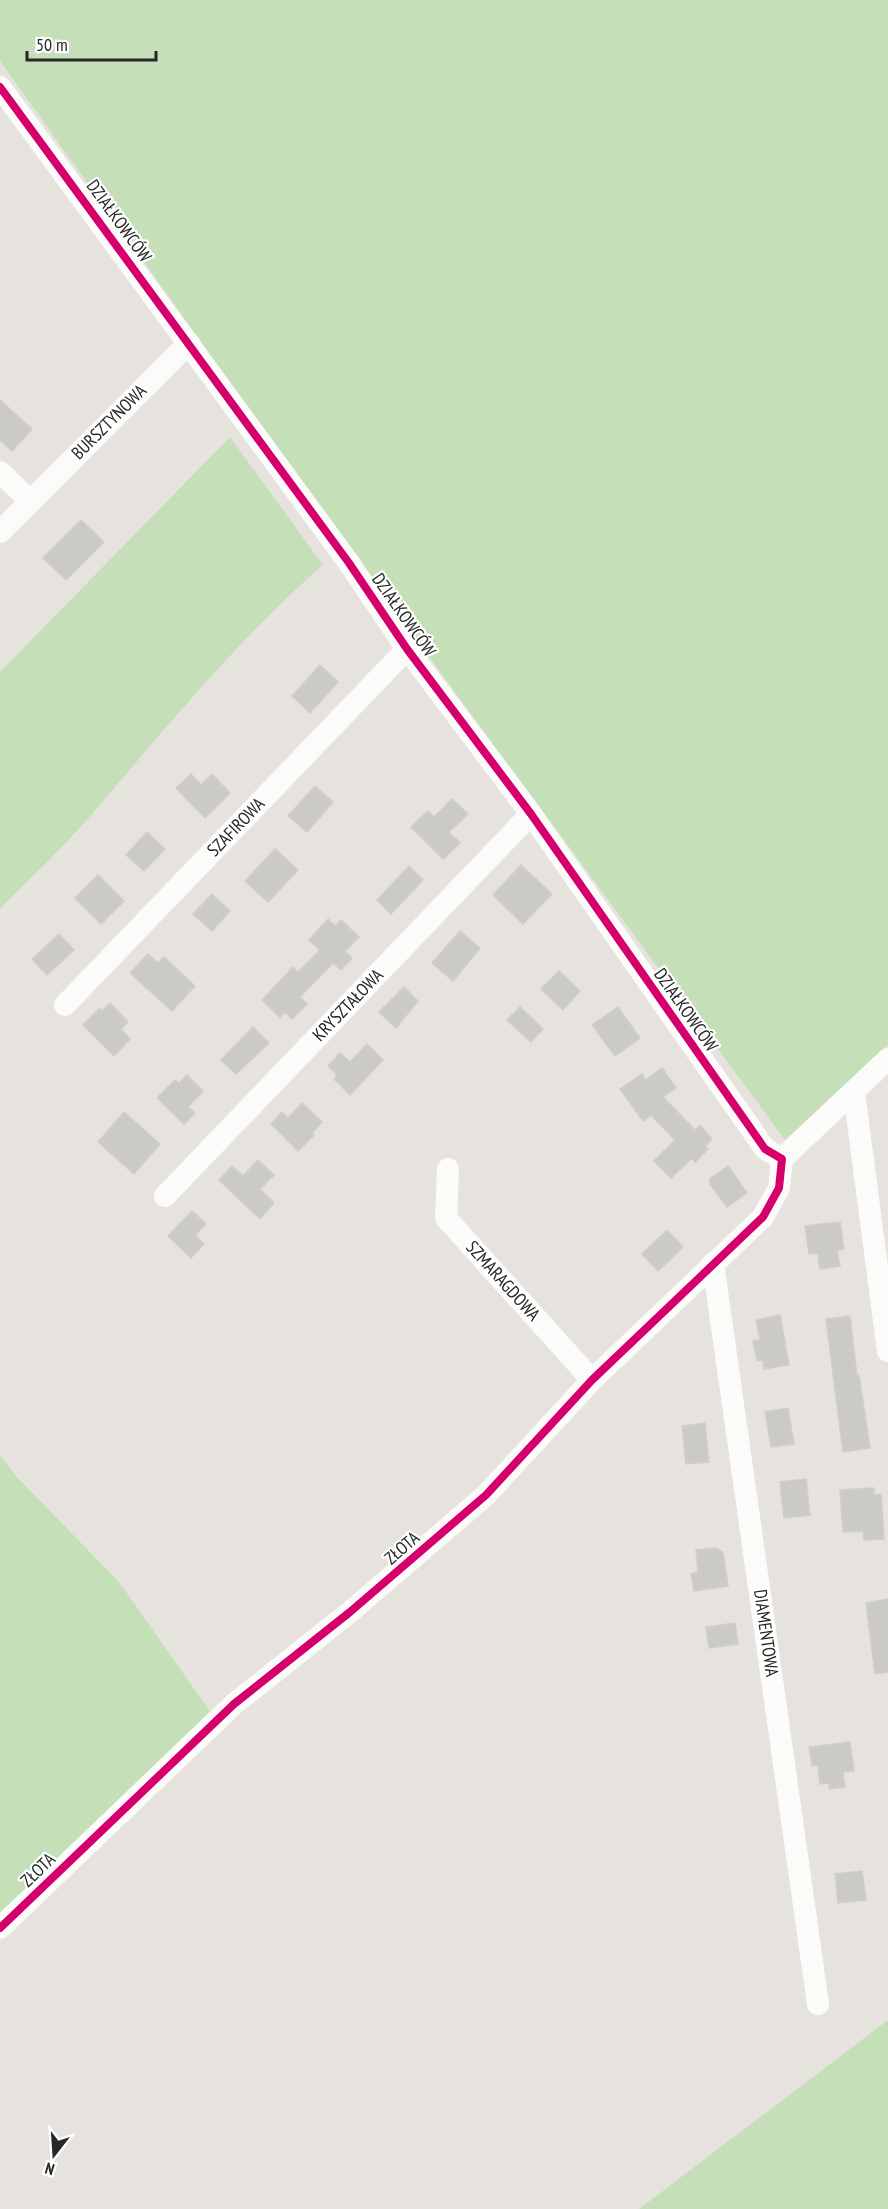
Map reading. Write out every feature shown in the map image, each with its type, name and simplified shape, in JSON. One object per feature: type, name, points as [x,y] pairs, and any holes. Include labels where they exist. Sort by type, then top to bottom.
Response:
[{"type":"street","name":"DZIAŁKOWCÓW","points":[[0,87],[349,562],[407,649],[531,814],[765,1149],[782,1159]]},
{"type":"street","name":"BURSZTYNOWA","points":[[0,532],[29,500],[189,343]]},
{"type":"street","points":[[0,472],[29,500]]},
{"type":"street","name":"SZAFIROWA","points":[[65,1005],[407,649]]},
{"type":"street","name":"KRYSZTAŁOWA","points":[[165,1196],[531,814]]},
{"type":"street","points":[[782,1159],[888,1059]]},
{"type":"street","points":[[854,1092],[888,1351]]},
{"type":"street","name":"ZŁOTA","points":[[0,1928],[234,1704],[350,1612],[486,1495],[592,1380],[763,1216],[779,1188],[782,1159]]},
{"type":"street","name":"SZMARAGDOWA","points":[[448,1169],[446,1218],[592,1380]]},
{"type":"street","name":"DIAMENTOWA","points":[[713,1263],[818,2004]]},
{"type":"green space","points":[[0,0],[888,0],[888,1044],[785,1140],[351,551],[0,61]]},
{"type":"green space","points":[[230,437],[323,565],[261,623],[175,717],[81,826],[0,909],[0,672]]},
{"type":"green space","points":[[0,1455],[16,1476],[119,1582],[221,1727],[0,1937]]},
{"type":"green space","points":[[888,2020],[888,2209],[639,2209]]},
{"type":"building","points":[[0,400],[32,429],[12,451],[0,440]]},
{"type":"building","points":[[81,520],[104,542],[66,580],[43,558]]},
{"type":"building","points":[[320,665],[338,682],[310,713],[292,696]]},
{"type":"building","points":[[191,774],[201,785],[212,774],[230,793],[205,818],[176,788]]},
{"type":"building","points":[[315,786],[333,802],[307,832],[288,816]]},
{"type":"building","points":[[452,799],[468,814],[449,832],[460,843],[443,859],[411,827],[428,811],[434,817]]},
{"type":"building","points":[[147,832],[165,849],[144,871],[126,855]]},
{"type":"building","points":[[275,849],[298,870],[268,902],[245,881]]},
{"type":"building","points":[[521,865],[552,894],[523,924],[493,895]]},
{"type":"building","points":[[409,866],[423,880],[391,914],[377,900]]},
{"type":"building","points":[[98,875],[124,901],[101,924],[75,898]]},
{"type":"building","points":[[212,894],[230,911],[212,931],[193,914]]},
{"type":"building","points":[[328,919],[335,926],[341,920],[359,937],[345,951],[352,958],[341,970],[333,963],[300,997],[307,1004],[292,1019],[285,1012],[280,1017],[262,1000],[293,967],[298,972],[320,950],[309,940]]},
{"type":"building","points":[[460,931],[480,948],[453,981],[432,963]]},
{"type":"building","points":[[59,934],[74,950],[47,975],[32,959]]},
{"type":"building","points":[[148,954],[158,963],[164,957],[195,986],[172,1011],[130,973]]},
{"type":"building","points":[[559,971],[580,991],[563,1010],[541,989]]},
{"type":"building","points":[[404,987],[418,1001],[396,1028],[379,1012]]},
{"type":"building","points":[[110,1003],[128,1022],[121,1029],[130,1039],[114,1056],[83,1025],[100,1008],[102,1011]]},
{"type":"building","points":[[520,1007],[543,1029],[531,1042],[507,1020]]},
{"type":"building","points":[[618,1007],[640,1038],[615,1056],[592,1025]]},
{"type":"building","points":[[253,1027],[269,1043],[236,1074],[221,1060]]},
{"type":"building","points":[[367,1044],[383,1060],[350,1095],[334,1079],[337,1075],[328,1066],[340,1053],[350,1062]]},
{"type":"building","points":[[662,1068],[676,1088],[663,1097],[695,1130],[700,1125],[712,1139],[705,1146],[708,1149],[695,1162],[692,1158],[671,1178],[654,1161],[675,1140],[651,1115],[643,1121],[620,1089],[642,1074],[646,1080]]},
{"type":"building","points":[[187,1075],[203,1091],[188,1107],[195,1113],[184,1124],[157,1098],[175,1080],[179,1083]]},
{"type":"building","points":[[302,1103],[322,1122],[312,1133],[314,1135],[298,1151],[271,1124],[282,1112],[288,1118]]},
{"type":"building","points":[[124,1112],[160,1144],[134,1174],[98,1142]]},
{"type":"building","points":[[258,1160],[274,1175],[260,1189],[274,1203],[260,1219],[219,1180],[232,1166],[243,1176]]},
{"type":"building","points":[[728,1166],[747,1193],[727,1207],[710,1184],[710,1179]]},
{"type":"building","points":[[192,1211],[206,1224],[195,1235],[204,1244],[191,1258],[168,1236]]},
{"type":"building","points":[[840,1222],[844,1249],[837,1250],[840,1266],[820,1269],[818,1253],[809,1254],[805,1226]]},
{"type":"building","points":[[667,1230],[683,1247],[658,1271],[642,1254]]},
{"type":"building","points":[[780,1315],[789,1365],[764,1369],[763,1360],[757,1361],[753,1341],[760,1340],[756,1320]]},
{"type":"building","points":[[850,1316],[857,1376],[859,1375],[870,1448],[843,1452],[826,1319]]},
{"type":"building","points":[[788,1408],[794,1444],[771,1447],[765,1412]]},
{"type":"building","points":[[705,1423],[709,1462],[686,1464],[682,1426]]},
{"type":"building","points":[[806,1479],[810,1515],[784,1518],[780,1482]]},
{"type":"building","points":[[874,1488],[874,1495],[881,1494],[884,1539],[864,1540],[863,1531],[843,1532],[840,1490]]},
{"type":"building","points":[[715,1548],[723,1552],[728,1586],[694,1591],[691,1574],[698,1572],[696,1550]]},
{"type":"building","points":[[888,1599],[888,1672],[875,1674],[866,1603]]},
{"type":"building","points":[[735,1623],[738,1644],[709,1648],[706,1627]]},
{"type":"building","points":[[850,1742],[854,1771],[843,1772],[845,1787],[829,1789],[829,1783],[820,1784],[818,1765],[812,1766],[809,1747]]},
{"type":"building","points":[[862,1871],[866,1900],[838,1903],[835,1874]]},
{"type":"cycle path","points":[[0,87],[349,563],[407,649],[531,814],[765,1149],[782,1159],[779,1188],[763,1217],[592,1380],[486,1495],[350,1612],[234,1704],[0,1928]]}]
